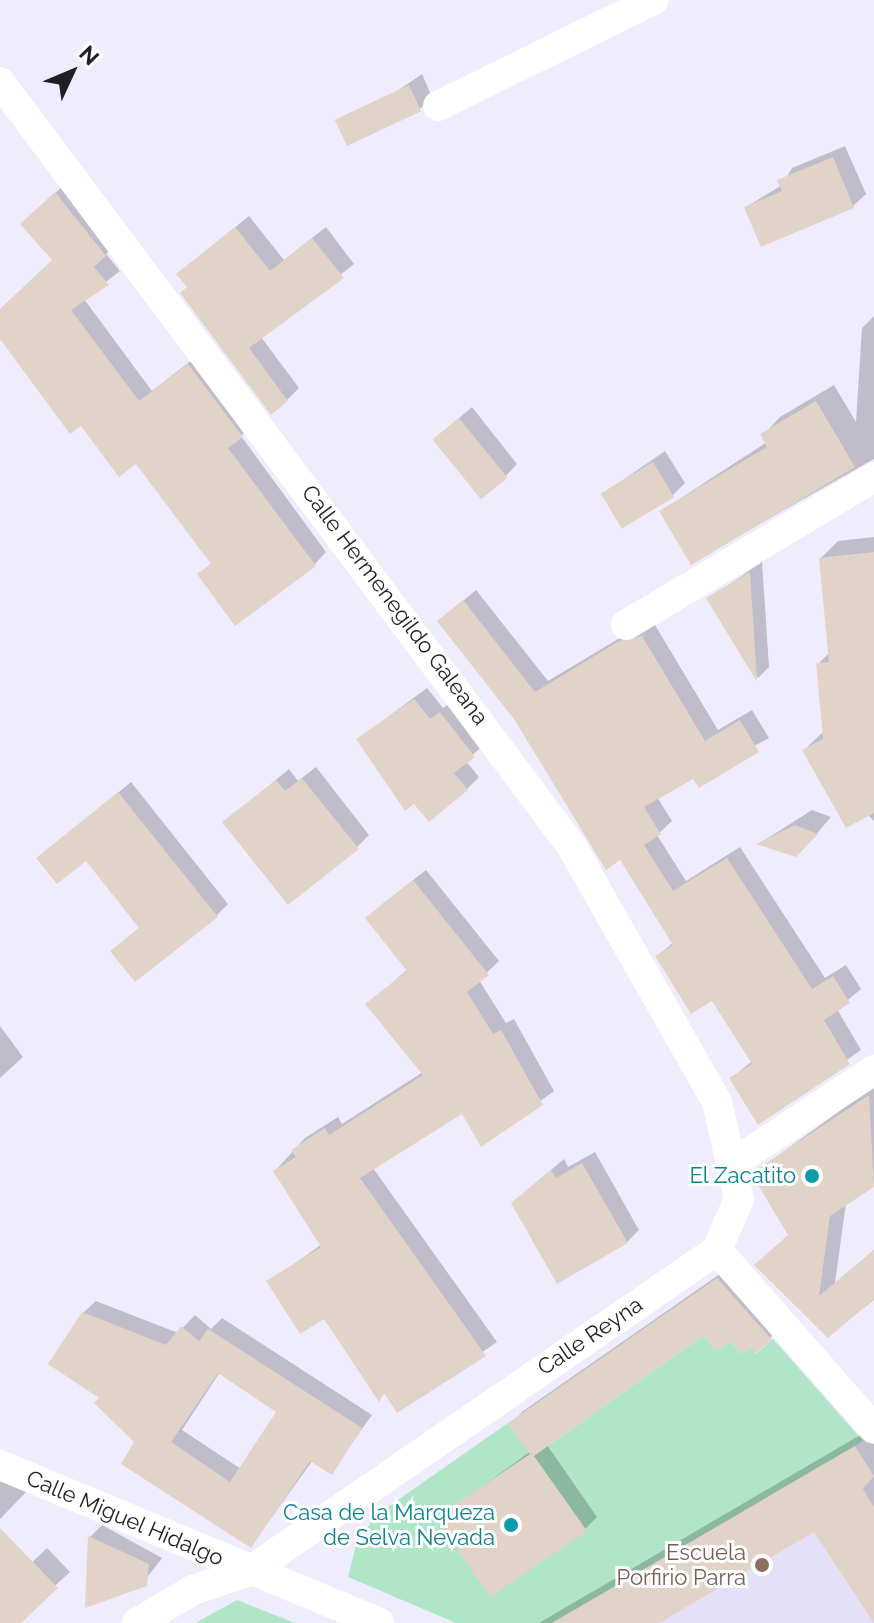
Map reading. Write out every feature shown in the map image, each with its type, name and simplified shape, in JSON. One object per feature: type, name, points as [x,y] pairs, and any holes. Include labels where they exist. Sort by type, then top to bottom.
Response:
[{"type":"street","points":[[438,106],[653,0]]},
{"type":"street","name":"Calle Hermenegildo Galeana","points":[[0,82],[572,847],[709,1085],[735,1162]]},
{"type":"street","points":[[626,625],[874,477]]},
{"type":"street","points":[[735,1162],[874,1070]]},
{"type":"street","name":"Calle Reyna","points":[[137,1623],[193,1590],[250,1571],[717,1250],[736,1216],[735,1162]]},
{"type":"street","points":[[717,1250],[874,1429]]},
{"type":"street","name":"Calle Miguel Hidalgo","points":[[0,1465],[379,1623]]},
{"type":"shaded area","name":"Escuela Porfirio Parra","points":[[855,1446],[874,1476],[863,1489],[874,1507],[874,1623],[552,1623]]},
{"type":"green space","points":[[704,1335],[716,1351],[731,1341],[741,1354],[750,1347],[756,1354],[773,1339],[863,1441],[552,1623],[456,1623],[348,1577],[356,1545],[375,1516],[508,1423],[518,1437],[551,1444]]},
{"type":"green space","points":[[237,1600],[295,1623],[195,1623]]},
{"type":"building","points":[[409,85],[421,111],[347,146],[335,120]]},
{"type":"building","points":[[833,157],[854,208],[761,247],[744,207],[782,191],[777,180]]},
{"type":"building","points":[[55,192],[106,256],[94,267],[109,285],[71,310],[139,401],[188,364],[243,437],[228,448],[316,566],[235,626],[197,574],[211,564],[136,464],[119,477],[81,426],[70,434],[0,339],[0,309],[52,260],[20,224]]},
{"type":"building","points":[[235,227],[270,271],[312,238],[344,278],[249,348],[288,401],[271,415],[180,293],[187,287],[176,274]]},
{"type":"building","points":[[816,401],[855,467],[691,565],[659,511],[767,447],[760,434]]},
{"type":"building","points":[[459,418],[507,478],[481,499],[433,439]]},
{"type":"building","points":[[653,462],[674,497],[622,529],[601,493]]},
{"type":"building","points":[[874,552],[874,813],[846,828],[802,750],[823,739],[816,663],[829,662],[819,558]]},
{"type":"building","points":[[750,572],[757,682],[706,598]]},
{"type":"building","points":[[463,600],[535,692],[619,641],[642,636],[705,741],[740,720],[759,752],[699,788],[693,779],[644,807],[661,834],[644,845],[673,891],[727,858],[812,989],[833,976],[850,1003],[824,1020],[850,1064],[758,1125],[729,1078],[752,1064],[712,1001],[691,1014],[655,956],[673,945],[620,860],[606,870],[514,719],[437,621]]},
{"type":"building","points":[[414,699],[430,719],[440,712],[475,757],[454,773],[468,790],[429,822],[414,804],[405,811],[356,739]]},
{"type":"building","points":[[302,778],[359,849],[288,905],[222,822],[276,780],[285,791]]},
{"type":"building","points":[[118,792],[218,917],[135,982],[110,951],[139,928],[86,861],[57,884],[36,858]]},
{"type":"building","points":[[795,825],[818,834],[796,857],[756,844]]},
{"type":"building","points":[[413,880],[489,975],[467,992],[493,1034],[501,1030],[543,1105],[481,1147],[462,1114],[360,1178],[486,1356],[397,1413],[384,1393],[379,1402],[324,1319],[300,1334],[266,1281],[321,1247],[273,1171],[296,1157],[291,1150],[325,1128],[329,1135],[423,1075],[365,1004],[407,971],[365,918]]},
{"type":"building","points":[[869,1095],[874,1187],[830,1216],[819,1296],[874,1250],[874,1299],[828,1338],[754,1265],[788,1235],[751,1173]]},
{"type":"building","points":[[582,1163],[628,1243],[557,1284],[511,1203],[551,1170],[556,1178]]},
{"type":"building","points":[[717,1278],[772,1340],[755,1354],[750,1347],[741,1354],[731,1341],[716,1351],[704,1335],[534,1456],[587,1531],[490,1597],[435,1518],[530,1454],[508,1423]]},
{"type":"building","points":[[82,1312],[166,1345],[181,1326],[199,1341],[208,1329],[362,1428],[332,1475],[310,1461],[251,1548],[121,1464],[134,1442],[94,1403],[99,1398],[48,1364]],"holes":[[[218,1373],[276,1412],[230,1482],[171,1442]]]},
{"type":"building","name":"Escuela Porfirio Parra","points":[[855,1446],[874,1476],[863,1489],[874,1507],[874,1623],[814,1532],[659,1623],[552,1623]]},
{"type":"building","points":[[0,1528],[58,1588],[21,1623],[0,1623]]},
{"type":"building","points":[[88,1536],[149,1564],[147,1586],[85,1608]]},
{"type":"place","name":"El Zacatito","points":[[812,1176]]},
{"type":"place","name":"Casa de la Marqueza de Selva Nevada","points":[[511,1525]]},
{"type":"place","name":"Escuela Porfirio Parra","points":[[762,1565]]}]
